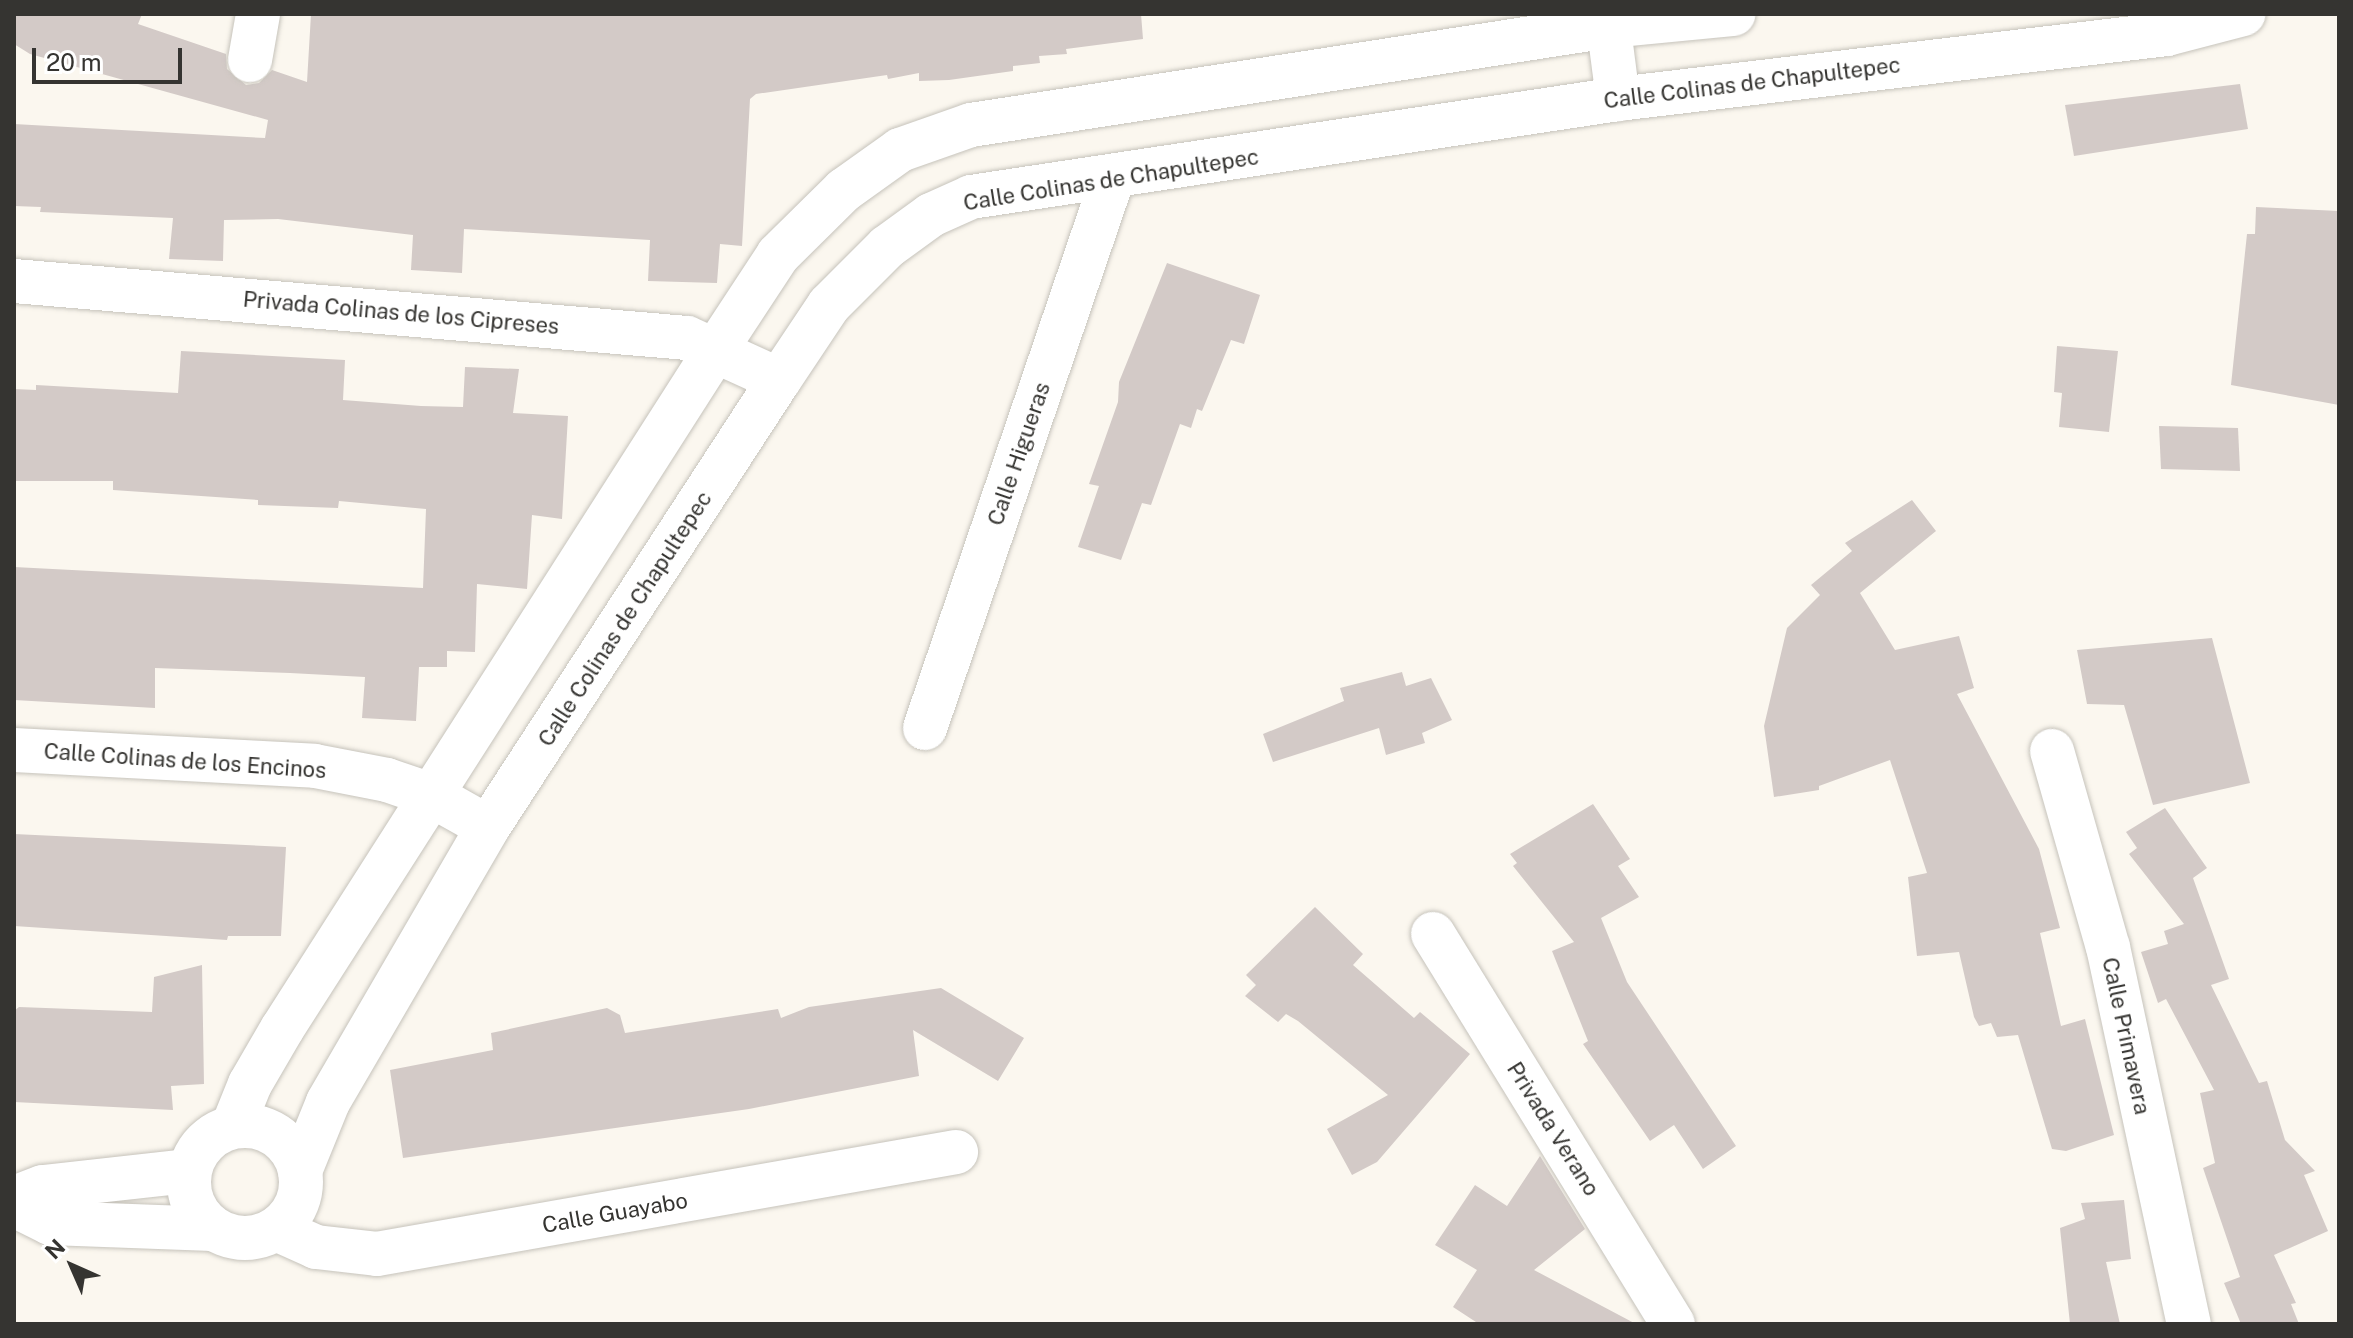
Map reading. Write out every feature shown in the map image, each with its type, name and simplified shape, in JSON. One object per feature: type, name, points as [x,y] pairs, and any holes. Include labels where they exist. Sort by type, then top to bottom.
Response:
[{"type":"street","points":[[250,60],[258,14]]},
{"type":"street","points":[[233,1126],[250,1084],[282,1029],[717,348],[778,255],[844,190],[900,150],[971,125],[1608,20],[1733,14]]},
{"type":"street","name":"Calle Colinas de Chapultepec","points":[[300,1171],[328,1102],[488,827],[779,380],[829,305],[887,247],[931,215],[971,197],[1112,180],[1618,99],[2167,34],[2243,14]]},
{"type":"street","points":[[1608,20],[1618,99]]},
{"type":"street","name":"Calle Higueras","points":[[925,728],[1112,180]]},
{"type":"street","name":"Privada Colinas de los Cipreses","points":[[14,281],[687,338],[717,348],[779,380]]},
{"type":"street","name":"Calle Colinas de los Encinos","points":[[14,750],[315,766],[387,780],[431,795],[488,827]]},
{"type":"street","name":"Calle Primavera","points":[[2052,751],[2108,947],[2189,1324]]},
{"type":"street","name":"Privada Verano","points":[[1433,934],[1673,1324]]},
{"type":"street","points":[[14,1205],[50,1223],[213,1229],[233,1238],[255,1238],[276,1229],[292,1214],[300,1193],[300,1171],[292,1150],[277,1135],[256,1126],[233,1126],[213,1135],[198,1150],[189,1171],[193,1203],[213,1229]]},
{"type":"street","name":"Calle Guayabo","points":[[276,1229],[316,1247],[377,1254],[956,1152]]},
{"type":"street","points":[[14,1198],[43,1187],[189,1171]]},
{"type":"building","points":[[14,14],[142,14],[138,24],[226,54],[227,69],[246,85],[259,83],[272,70],[307,82],[311,14],[1141,14],[1143,39],[1066,49],[1067,54],[1039,56],[1040,63],[1013,66],[1013,71],[919,81],[919,73],[888,79],[887,75],[756,94],[750,99],[742,246],[720,244],[717,283],[648,281],[650,240],[464,229],[462,273],[411,270],[413,235],[278,219],[224,220],[223,261],[169,259],[173,218],[40,212],[41,207],[14,206],[14,124],[265,138],[268,120],[30,54],[14,44]]},
{"type":"building","points":[[2240,84],[2248,129],[2074,156],[2065,105]]},
{"type":"building","points":[[2256,207],[2339,211],[2339,405],[2231,385],[2247,234],[2255,234]]},
{"type":"building","points":[[1167,263],[1260,295],[1244,344],[1231,340],[1202,411],[1197,409],[1191,428],[1180,424],[1151,505],[1142,503],[1121,560],[1078,547],[1099,486],[1089,484],[1118,402],[1119,382]]},
{"type":"building","points":[[2057,346],[2118,351],[2109,432],[2059,427],[2062,393],[2054,392]]},
{"type":"building","points":[[181,351],[345,360],[343,400],[421,406],[463,407],[465,367],[519,369],[513,413],[568,416],[562,519],[532,515],[527,589],[477,584],[475,652],[447,651],[447,667],[419,667],[416,721],[362,718],[365,677],[290,673],[155,668],[155,708],[14,700],[14,567],[423,588],[426,509],[339,501],[338,508],[258,505],[258,500],[113,490],[113,481],[14,481],[14,389],[36,390],[36,385],[178,393]]},
{"type":"building","points":[[2159,426],[2238,428],[2240,471],[2161,469]]},
{"type":"building","points":[[1912,500],[1936,531],[1860,593],[1895,650],[1959,636],[1974,688],[1957,694],[2039,849],[2060,928],[2040,933],[2061,1026],[2085,1019],[2114,1135],[2066,1151],[2052,1149],[2018,1035],[1997,1037],[1991,1023],[1979,1026],[1974,1017],[1959,952],[1917,956],[1908,877],[1927,873],[1890,760],[1819,786],[1819,790],[1774,797],[1764,726],[1787,628],[1820,595],[1811,585],[1852,551],[1845,543]]},
{"type":"building","points":[[2212,638],[2250,783],[2153,805],[2124,705],[2087,704],[2077,650]]},
{"type":"building","points":[[1402,672],[1406,686],[1431,678],[1452,720],[1422,733],[1425,743],[1386,755],[1379,728],[1273,762],[1263,734],[1344,701],[1340,688]]},
{"type":"building","points":[[1593,804],[1630,859],[1618,866],[1639,897],[1601,918],[1627,982],[1736,1146],[1703,1169],[1674,1125],[1650,1141],[1583,1044],[1588,1041],[1552,951],[1574,942],[1513,866],[1517,863],[1510,854]]},
{"type":"building","points":[[2165,808],[2207,868],[2193,878],[2229,979],[2211,985],[2259,1083],[2267,1081],[2285,1140],[2315,1171],[2304,1175],[2328,1231],[2274,1255],[2296,1303],[2291,1304],[2299,1324],[2241,1324],[2224,1283],[2240,1277],[2203,1168],[2215,1163],[2200,1093],[2214,1090],[2166,999],[2158,1003],[2141,952],[2168,944],[2164,931],[2184,924],[2129,854],[2137,848],[2126,832]]},
{"type":"building","points":[[14,834],[286,847],[281,936],[228,936],[227,940],[14,926]]},
{"type":"building","points":[[1315,907],[1363,954],[1353,965],[1414,1018],[1420,1012],[1470,1054],[1377,1162],[1352,1175],[1327,1129],[1388,1095],[1298,1021],[1286,1014],[1278,1022],[1245,996],[1256,985],[1246,975]]},
{"type":"building","points":[[202,965],[204,1084],[171,1086],[173,1110],[14,1102],[14,1011],[19,1007],[152,1012],[154,977]]},
{"type":"building","points":[[941,988],[1024,1038],[998,1081],[913,1030],[919,1076],[749,1109],[403,1158],[390,1070],[493,1050],[491,1033],[607,1008],[620,1015],[625,1033],[778,1009],[781,1018],[809,1007]]},
{"type":"building","points":[[1540,1156],[1585,1229],[1534,1270],[1636,1324],[1479,1324],[1453,1307],[1477,1270],[1435,1245],[1475,1185],[1507,1206]]},
{"type":"building","points":[[2124,1200],[2131,1259],[2106,1262],[2120,1324],[2070,1324],[2060,1228],[2085,1219],[2081,1203]]}]
